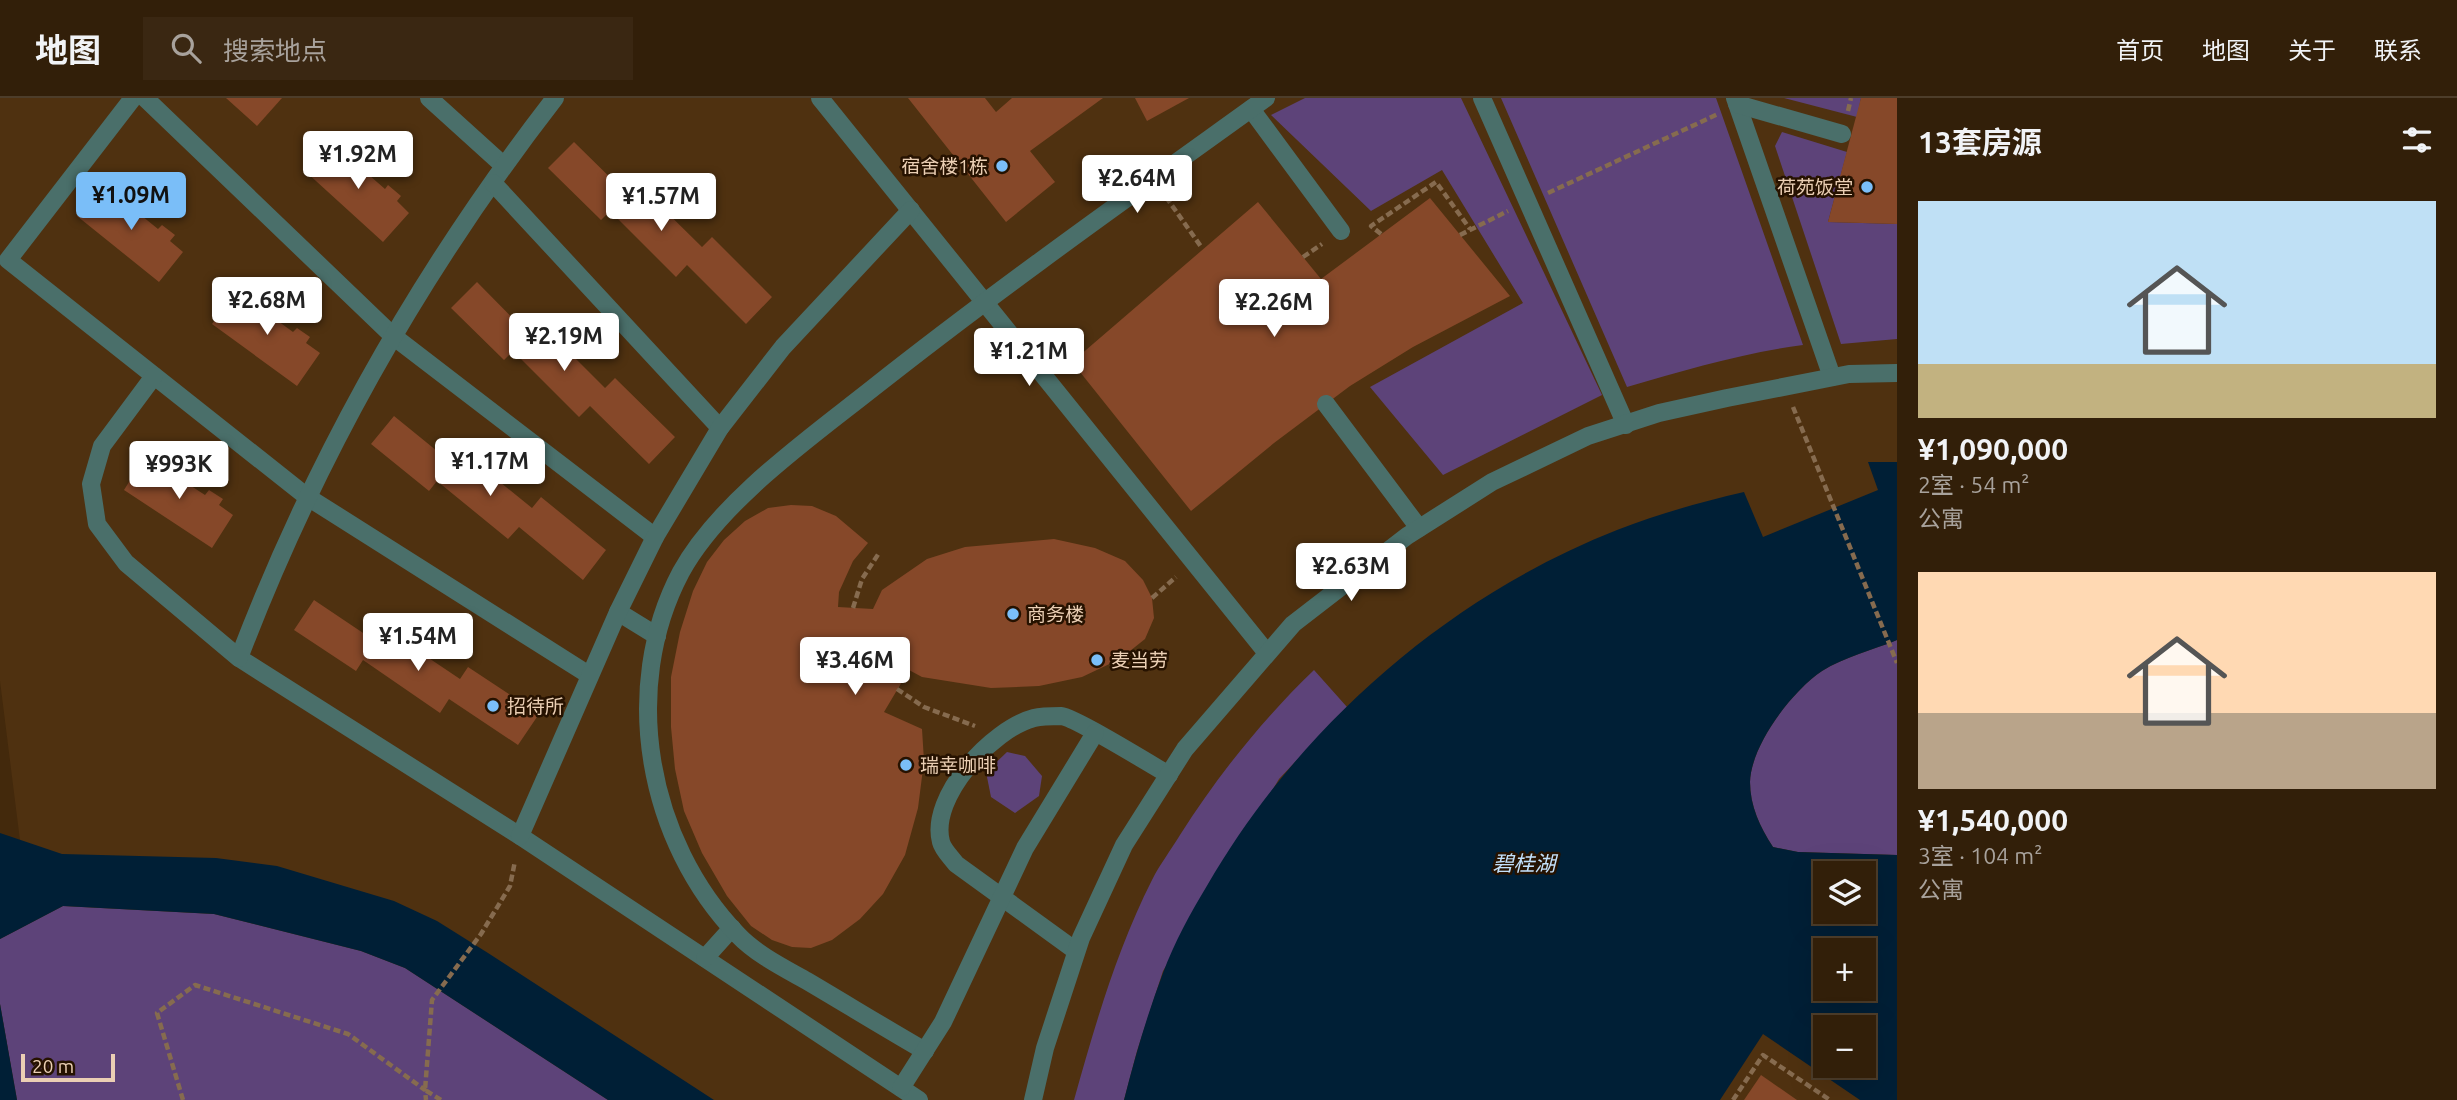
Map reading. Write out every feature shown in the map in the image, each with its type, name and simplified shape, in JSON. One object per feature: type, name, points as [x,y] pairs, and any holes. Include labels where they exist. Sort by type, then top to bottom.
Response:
[{"type":"street","points":[[133,98],[8,260],[306,496],[589,675]]},
{"type":"street","points":[[145,98],[393,336],[655,537]]},
{"type":"street","points":[[429,98],[503,165]]},
{"type":"street","points":[[239,658],[267,584],[306,496],[393,336],[444,252],[503,165],[555,98]]},
{"type":"street","points":[[820,98],[1267,653]]},
{"type":"street","points":[[925,1051],[784,967],[740,937],[704,896],[671,834],[650,760],[649,686],[660,623],[682,572],[713,527],[762,478],[985,301],[1266,98]]},
{"type":"street","points":[[1482,98],[1626,425]]},
{"type":"street","points":[[1736,101],[1842,134]]},
{"type":"street","points":[[1736,101],[1832,377]]},
{"type":"street","points":[[1251,109],[1342,231]]},
{"type":"street","points":[[493,183],[720,428]]},
{"type":"street","points":[[520,836],[618,612],[655,537],[720,428],[783,347],[911,210]]},
{"type":"street","points":[[1033,1100],[1045,1048],[1076,951],[1124,845],[1185,750],[1293,624],[1419,528],[1492,482],[1588,436],[1659,414],[1785,386],[1849,374],[1897,373]]},
{"type":"street","points":[[154,376],[102,446],[91,484],[97,524],[126,563],[239,658],[520,836],[919,1100]]},
{"type":"street","points":[[1326,404],[1419,528]]},
{"type":"street","points":[[618,612],[657,636]]},
{"type":"street","points":[[1076,951],[956,864],[942,846],[939,828],[950,790],[974,759],[1006,730],[1035,717],[1064,716],[1170,775]]},
{"type":"street","points":[[901,1088],[925,1051],[968,973],[1025,848],[1095,733]]},
{"type":"street","points":[[705,958],[732,928]]},
{"type":"path","points":[[1460,235],[1736,101]]},
{"type":"path","points":[[1154,179],[1202,248]]},
{"type":"path","points":[[1381,234],[1371,226],[1436,182],[1470,229]]},
{"type":"path","points":[[1785,386],[1897,663]]},
{"type":"path","points":[[853,608],[862,579],[879,553]]},
{"type":"path","points":[[1152,598],[1193,563]]},
{"type":"path","points":[[897,689],[924,707],[967,725],[1006,730]]},
{"type":"path","points":[[426,1100],[432,1000],[481,934],[510,886],[520,836]]},
{"type":"path","points":[[183,1100],[158,1013],[195,985],[348,1034],[441,1100]]},
{"type":"path","points":[[1733,1100],[1763,1055],[1829,1100]]},
{"type":"shaded area","points":[[0,98],[1897,98],[1897,1100],[63,1100],[30,920],[0,681]]},
{"type":"shaded area","points":[[1305,98],[1461,98],[1602,395],[1443,475],[1370,387],[1523,303],[1442,170],[1371,211],[1271,115]]},
{"type":"shaded area","points":[[1501,98],[1716,98],[1803,345],[1736,357],[1627,387]]},
{"type":"shaded area","points":[[1784,98],[1861,98],[1857,117]]},
{"type":"shaded area","points":[[1782,132],[1847,152],[1828,222],[1897,224],[1897,339],[1841,344],[1775,146]]},
{"type":"shaded area","points":[[1897,640],[1897,855],[1798,852],[1773,847],[1757,816],[1750,791],[1752,767],[1765,736],[1786,705],[1822,671]]},
{"type":"shaded area","points":[[1314,670],[1347,707],[1279,779],[1163,971],[1124,1100],[1074,1100],[1117,960],[1155,874],[1226,769],[1259,728]]},
{"type":"shaded area","points":[[1007,752],[1025,756],[1042,776],[1039,796],[1015,813],[991,797],[986,772]]},
{"type":"shaded area","points":[[63,906],[214,914],[361,951],[405,968],[608,1100],[17,1100],[0,1004],[0,939]]},
{"type":"water","name":"碧桂湖","points":[[1868,462],[1897,462],[1897,640],[1831,666],[1810,680],[1786,705],[1765,736],[1752,767],[1750,782],[1757,816],[1773,847],[1798,852],[1897,855],[1897,1100],[1860,1100],[1828,1078],[1876,1078],[1876,1015],[1813,1015],[1813,1068],[1763,1034],[1720,1100],[1124,1100],[1163,973],[1183,928],[1208,884],[1245,826],[1287,771],[1333,720],[1383,673],[1437,630],[1494,591],[1554,558],[1632,524],[1744,492],[1763,537],[1878,490]]},
{"type":"water","points":[[0,833],[62,854],[216,858],[277,866],[394,901],[437,921],[714,1100],[608,1100],[405,968],[361,951],[214,914],[63,906],[0,939]]},
{"type":"water","points":[[0,1004],[17,1100],[0,1100]]},
{"type":"building","points":[[226,98],[282,98],[257,126]]},
{"type":"building","name":"宿舍楼1栋","points":[[908,98],[985,98],[996,112],[1012,98],[1103,98],[1030,151],[1055,182],[1006,222]]},
{"type":"building","points":[[1135,98],[1189,98],[1147,121]]},
{"type":"building","name":"荷苑饭堂","points":[[1861,98],[1897,98],[1897,224],[1828,222]]},
{"type":"building","points":[[333,140],[345,151],[348,147],[359,157],[354,162],[385,189],[388,185],[401,196],[397,201],[409,213],[383,242],[305,171]]},
{"type":"building","points":[[574,142],[629,196],[639,185],[702,247],[712,237],[772,297],[746,324],[687,265],[676,277],[610,211],[601,220],[548,168]]},
{"type":"building","points":[[103,183],[116,194],[119,189],[130,199],[126,203],[158,229],[162,225],[175,235],[170,241],[183,252],[159,282],[77,216]]},
{"type":"building","points":[[1430,198],[1510,296],[1413,347],[1350,386],[1274,443],[1191,511],[1072,362],[1258,202],[1321,279]]},
{"type":"building","points":[[477,282],[531,337],[542,325],[605,388],[615,378],[675,437],[649,464],[590,406],[579,417],[513,351],[504,360],[451,308]]},
{"type":"building","points":[[236,290],[249,299],[252,295],[263,303],[260,308],[293,332],[297,328],[310,337],[306,343],[320,353],[297,386],[212,324]]},
{"type":"building","points":[[394,416],[453,464],[463,452],[532,508],[541,497],[606,550],[583,580],[519,527],[508,539],[437,481],[429,491],[371,444]]},
{"type":"building","points":[[146,455],[160,464],[162,460],[174,467],[171,473],[205,495],[209,490],[223,499],[219,505],[233,515],[212,548],[124,490]]},
{"type":"building","points":[[812,506],[836,516],[868,543],[853,561],[839,592],[838,607],[873,609],[882,590],[927,559],[965,547],[1054,539],[1095,548],[1125,561],[1143,580],[1152,598],[1154,618],[1145,639],[1120,659],[1082,677],[1039,686],[991,688],[922,677],[909,670],[884,712],[922,729],[924,761],[918,808],[905,855],[883,894],[860,919],[832,940],[811,948],[792,947],[772,940],[751,926],[727,896],[702,853],[684,811],[675,769],[671,727],[671,677],[680,632],[693,591],[707,562],[724,540],[745,521],[768,508]]},
{"type":"building","points":[[314,600],[378,643],[387,630],[460,679],[468,667],[539,714],[518,745],[449,699],[440,713],[363,660],[356,671],[294,630]]},
{"type":"building","points":[[1761,1075],[1797,1100],[1744,1100]]},
{"type":"place","name":"宿舍楼1栋","points":[[1002,166]]},
{"type":"place","name":"荷苑饭堂","points":[[1867,187]]},
{"type":"place","name":"商务楼","points":[[1013,614]]},
{"type":"place","name":"麦当劳","points":[[1097,660]]},
{"type":"place","name":"招待所","points":[[493,706]]},
{"type":"place","name":"瑞幸咖啡","points":[[906,765]]}]
